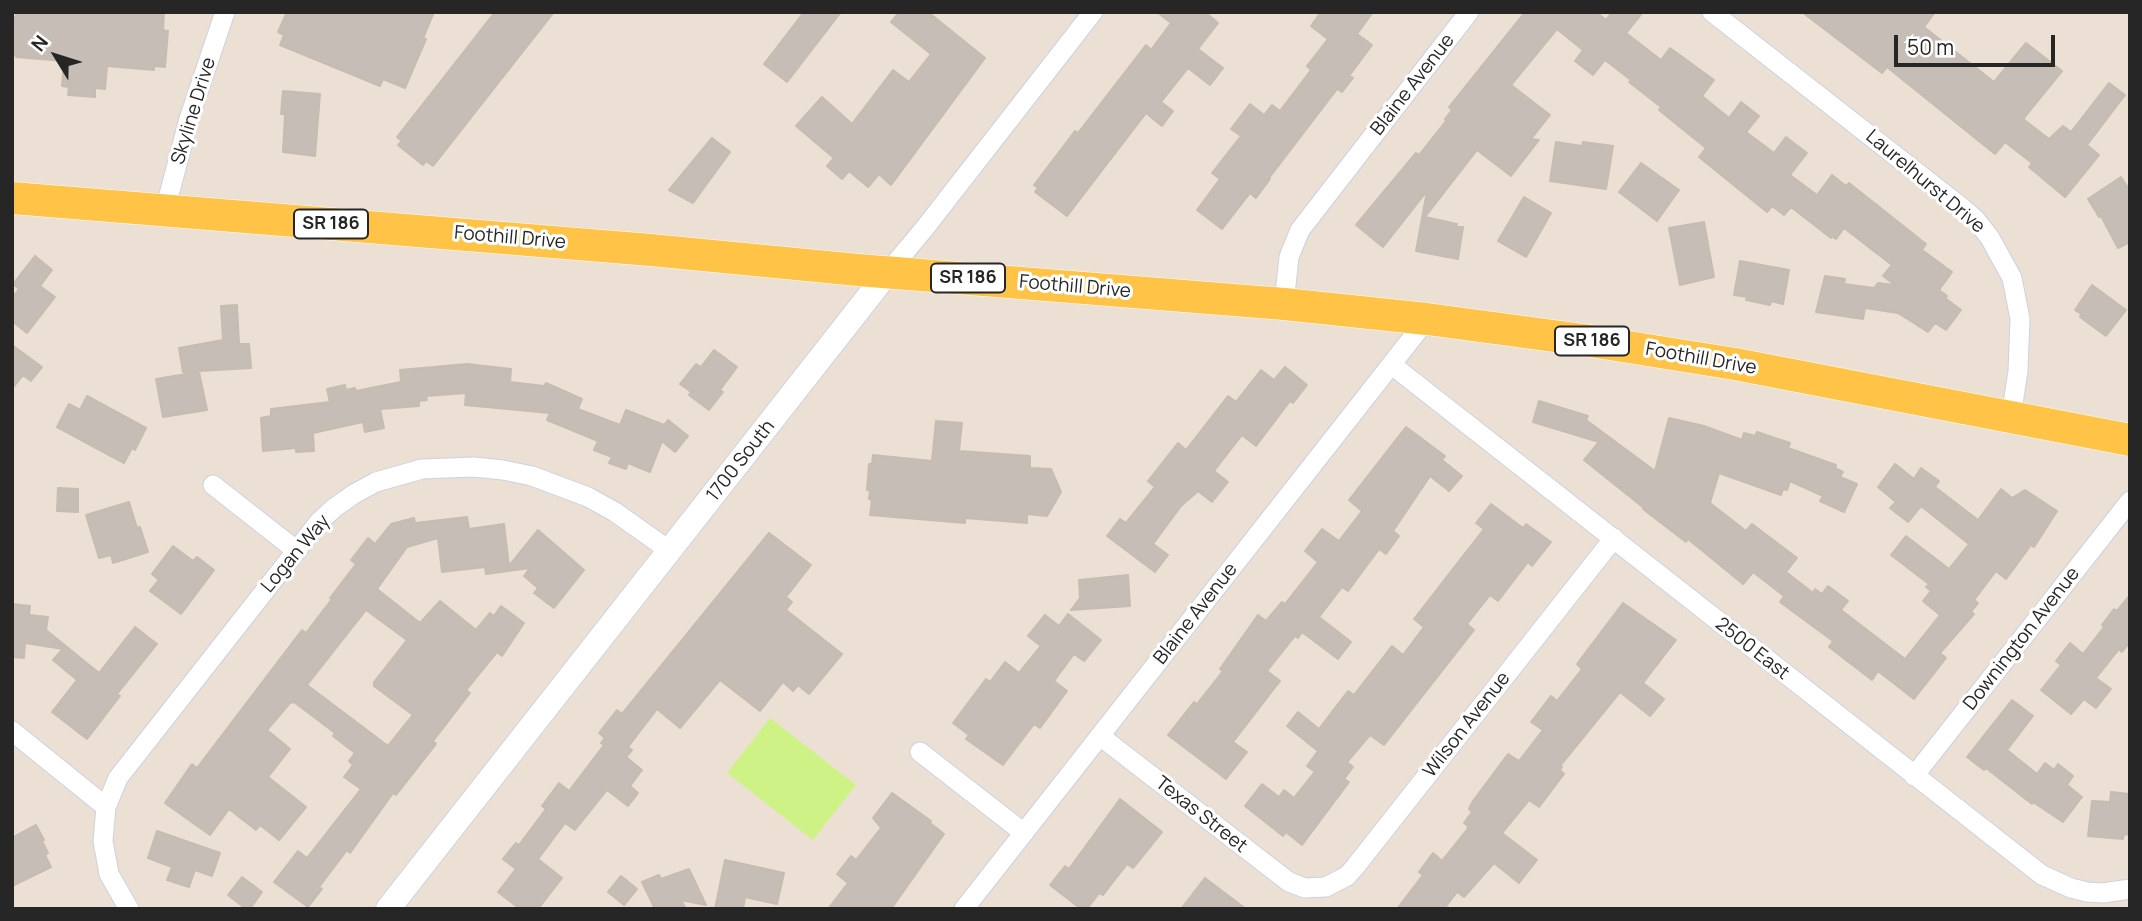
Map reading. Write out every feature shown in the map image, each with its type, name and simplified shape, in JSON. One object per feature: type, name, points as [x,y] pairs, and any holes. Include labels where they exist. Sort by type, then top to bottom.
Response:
[{"type":"main road","name":"Foothill Drive","points":[[12,198],[651,250],[1427,318],[1723,362],[2130,440]]},
{"type":"street","name":"Skyline Drive","points":[[165,210],[189,119],[225,12]]},
{"type":"street","name":"1700 South","points":[[388,909],[1093,12]]},
{"type":"street","name":"Blaine Avenue","points":[[1284,304],[1289,257],[1300,230],[1469,12]]},
{"type":"street","name":"Laurelhurst Drive","points":[[1712,12],[1961,207],[1990,238],[2012,278],[2020,319],[2018,371],[2011,417]]},
{"type":"street","name":"Blaine Avenue","points":[[964,909],[1427,318]]},
{"type":"street","name":"2500 East","points":[[1392,365],[2042,875],[2056,883],[2087,892],[2103,893],[2130,889]]},
{"type":"street","name":"Logan Way","points":[[129,909],[115,888],[105,859],[103,824],[111,792],[128,764],[334,508],[365,488],[399,474],[448,467],[503,470],[560,485],[615,512],[670,551]]},
{"type":"street","points":[[213,485],[297,551]]},
{"type":"street","name":"Downington Avenue","points":[[1914,776],[2130,502]]},
{"type":"street","name":"Wilson Avenue","points":[[1306,888],[1326,887],[1347,876],[1356,867],[1614,538]]},
{"type":"street","points":[[12,731],[106,807]]},
{"type":"street","name":"Texas Street","points":[[1100,736],[1282,877],[1306,888]]},
{"type":"street","points":[[920,752],[1024,833]]},
{"type":"green space","points":[[770,718],[856,785],[813,840],[727,773]]},
{"type":"building","points":[[16,12],[164,12],[163,30],[168,31],[165,67],[154,66],[154,70],[107,66],[105,89],[95,88],[95,97],[68,95],[69,87],[62,86],[64,61],[16,57],[12,54],[12,17],[16,18]]},
{"type":"building","points":[[287,12],[434,12],[423,38],[426,39],[405,88],[383,79],[380,86],[280,45],[284,35],[278,32]]},
{"type":"building","points":[[495,12],[554,12],[433,166],[426,161],[423,165],[398,145],[402,141],[397,137]]},
{"type":"building","points":[[804,12],[841,12],[787,82],[764,64]]},
{"type":"building","points":[[899,12],[928,12],[985,58],[891,185],[879,174],[868,187],[849,171],[842,179],[827,166],[834,158],[796,126],[822,97],[852,124],[893,70],[909,82],[931,54],[891,22]]},
{"type":"building","points":[[1157,12],[1205,12],[1218,23],[1198,49],[1223,68],[1210,85],[1188,68],[1161,102],[1173,111],[1162,126],[1146,113],[1067,216],[1035,192],[1038,188],[1034,185],[1146,45],[1151,50],[1171,23]]},
{"type":"building","points":[[1321,12],[1373,12],[1357,34],[1372,45],[1349,76],[1353,78],[1342,92],[1337,89],[1256,198],[1250,193],[1222,229],[1197,210],[1220,179],[1212,173],[1241,136],[1231,129],[1250,104],[1264,115],[1272,105],[1280,111],[1311,70],[1307,66],[1328,39],[1311,26]]},
{"type":"building","points":[[1525,12],[1596,12],[1606,20],[1612,12],[1643,12],[1626,33],[1661,60],[1670,48],[1714,80],[1702,96],[1729,118],[1741,102],[1759,116],[1746,132],[1774,153],[1786,137],[1807,153],[1790,175],[1817,195],[1832,175],[1846,186],[1849,183],[1926,244],[1922,250],[1952,272],[1939,290],[1961,310],[1946,330],[1935,323],[1928,332],[1898,313],[1865,308],[1863,319],[1816,312],[1825,276],[1845,279],[1844,284],[1874,288],[1878,283],[1895,285],[1883,276],[1892,265],[1844,228],[1836,239],[1832,236],[1831,238],[1791,207],[1784,215],[1772,206],[1767,212],[1699,157],[1706,148],[1659,110],[1661,107],[1629,82],[1631,80],[1605,60],[1593,75],[1575,61],[1583,50],[1557,29],[1511,85],[1550,115],[1531,139],[1539,140],[1511,176],[1477,150],[1425,217],[1463,227],[1458,259],[1416,251],[1427,191],[1383,247],[1356,225],[1446,121],[1452,110],[1449,107]]},
{"type":"building","points":[[1802,12],[1935,12],[1924,27],[1994,82],[2026,43],[2062,71],[2023,119],[2049,139],[2063,126],[2071,132],[2109,83],[2125,95],[2087,145],[2099,155],[2065,197],[2029,167],[2032,163],[2005,142],[1995,154],[1887,67],[1882,73]]},
{"type":"building","points":[[283,91],[320,94],[315,156],[283,152]]},
{"type":"building","points":[[712,138],[730,152],[693,203],[669,190]]},
{"type":"building","points":[[1556,142],[1582,146],[1583,142],[1613,146],[1606,189],[1550,181]]},
{"type":"building","points":[[1641,163],[1679,190],[1657,221],[1619,192]]},
{"type":"building","points":[[2121,177],[2130,191],[2130,242],[2118,248],[2101,216],[2099,217],[2088,199]]},
{"type":"building","points":[[1524,197],[1551,213],[1526,257],[1498,241]]},
{"type":"building","points":[[1704,222],[1714,277],[1680,285],[1669,228]]},
{"type":"building","points":[[35,256],[52,270],[40,286],[55,297],[27,333],[12,321],[12,298],[19,289],[13,284]]},
{"type":"building","points":[[1740,261],[1789,270],[1783,304],[1771,301],[1770,305],[1734,295]]},
{"type":"building","points":[[2092,285],[2126,310],[2106,336],[2080,317],[2081,314],[2075,310]]},
{"type":"building","points":[[237,305],[239,344],[249,344],[251,368],[183,372],[179,348],[223,340],[221,306]]},
{"type":"building","points":[[12,345],[42,367],[31,381],[23,375],[12,389]]},
{"type":"building","points":[[714,350],[737,367],[709,410],[689,395],[691,392],[680,384],[696,364],[701,367]]},
{"type":"building","points":[[467,364],[511,369],[510,382],[544,386],[546,383],[582,399],[578,409],[620,425],[626,410],[664,425],[668,420],[688,436],[675,452],[662,441],[650,472],[628,463],[626,469],[609,463],[612,457],[594,450],[598,441],[547,420],[550,413],[465,405],[466,393],[426,396],[427,400],[419,401],[419,406],[380,409],[384,428],[365,432],[363,422],[313,433],[314,451],[296,452],[296,448],[263,451],[261,418],[271,416],[271,409],[330,402],[327,389],[345,385],[346,390],[355,388],[356,391],[401,382],[400,370]]},
{"type":"building","points":[[1285,367],[1307,385],[1293,403],[1290,401],[1256,446],[1242,435],[1214,471],[1228,482],[1212,502],[1198,491],[1181,506],[1153,544],[1168,555],[1155,572],[1107,536],[1120,519],[1126,523],[1155,487],[1148,481],[1178,443],[1186,450],[1228,396],[1236,402],[1261,370],[1274,380]]},
{"type":"building","points":[[199,372],[207,410],[163,417],[156,379]]},
{"type":"building","points":[[87,396],[146,428],[135,450],[132,448],[124,463],[57,427],[69,404],[80,410]]},
{"type":"building","points":[[1539,401],[1588,416],[1586,420],[1655,471],[1669,418],[1704,426],[1742,440],[1744,433],[1755,436],[1757,432],[1790,443],[1788,448],[1836,465],[1835,468],[1843,472],[1840,477],[1857,484],[1844,512],[1820,501],[1823,496],[1790,481],[1787,490],[1783,489],[1781,495],[1719,473],[1710,503],[1746,531],[1752,524],[1797,558],[1786,572],[1813,593],[1815,589],[1822,594],[1828,586],[1848,601],[1841,610],[1905,659],[1940,615],[1923,601],[1931,591],[1926,587],[1929,584],[1891,555],[1906,536],[1949,569],[1969,544],[1921,506],[1908,522],[1890,508],[1896,502],[1878,487],[1895,464],[1914,479],[1921,468],[1939,481],[1935,487],[1978,520],[2001,489],[2012,498],[2025,490],[2057,511],[2034,547],[2031,545],[2006,579],[1996,571],[1974,600],[1978,603],[1971,612],[1974,614],[1940,653],[1946,658],[1914,699],[1878,671],[1872,680],[1829,647],[1833,641],[1780,602],[1784,596],[1753,572],[1743,584],[1688,539],[1686,542],[1643,509],[1584,460],[1599,442],[1533,422]]},
{"type":"building","points":[[936,421],[962,423],[959,451],[1030,456],[1030,468],[1051,469],[1061,492],[1047,516],[1027,514],[1027,523],[965,518],[965,523],[870,515],[872,500],[869,499],[870,490],[867,490],[869,464],[872,464],[873,455],[932,461]]},
{"type":"building","points":[[1406,427],[1445,456],[1442,460],[1462,476],[1449,491],[1430,476],[1393,531],[1399,536],[1386,554],[1379,549],[1348,591],[1342,587],[1319,617],[1351,642],[1338,659],[1302,632],[1298,638],[1295,636],[1267,671],[1280,681],[1233,742],[1247,752],[1226,779],[1168,735],[1223,671],[1220,669],[1258,615],[1266,621],[1282,602],[1285,604],[1318,562],[1305,551],[1322,529],[1339,541],[1362,511],[1349,500]]},
{"type":"building","points":[[58,488],[78,489],[78,512],[57,511]]},
{"type":"building","points":[[129,502],[148,552],[113,563],[111,555],[99,558],[86,515]]},
{"type":"building","points":[[1491,504],[1523,528],[1526,524],[1551,542],[1532,566],[1528,562],[1498,601],[1490,595],[1467,624],[1474,630],[1384,745],[1370,735],[1347,762],[1353,767],[1344,779],[1349,782],[1302,845],[1286,832],[1283,836],[1245,806],[1262,784],[1279,797],[1284,790],[1294,798],[1315,772],[1307,766],[1318,751],[1287,726],[1298,712],[1319,729],[1348,691],[1354,695],[1392,646],[1403,655],[1424,627],[1414,619],[1484,529],[1476,523]]},
{"type":"building","points":[[467,517],[469,529],[504,524],[509,566],[538,530],[584,570],[554,608],[534,593],[538,588],[524,576],[530,568],[486,574],[485,567],[442,572],[438,538],[407,547],[377,589],[420,623],[440,601],[476,630],[490,613],[494,616],[501,606],[524,623],[502,656],[497,652],[466,690],[470,693],[433,741],[436,744],[396,795],[393,793],[350,853],[347,850],[319,887],[322,889],[308,907],[274,882],[298,851],[307,858],[361,789],[344,777],[353,765],[349,761],[355,753],[333,736],[335,733],[294,702],[290,703],[267,730],[290,749],[268,777],[306,807],[279,840],[260,825],[256,830],[229,809],[210,835],[165,803],[192,764],[197,768],[302,630],[306,633],[356,564],[351,560],[368,538],[375,544],[391,524],[414,518],[415,523]],"holes":[[[366,610],[407,640],[374,682],[374,686],[413,715],[388,746],[307,685]]]},
{"type":"building","points":[[769,533],[811,565],[786,597],[792,602],[786,610],[842,654],[809,694],[798,685],[793,691],[783,682],[760,711],[720,680],[680,728],[657,709],[628,747],[632,750],[626,757],[642,770],[630,786],[638,793],[628,806],[607,790],[575,830],[565,823],[538,859],[562,878],[538,909],[520,909],[498,892],[516,869],[503,859],[516,843],[519,845],[546,809],[542,806],[559,783],[569,791],[604,745],[601,743],[605,738],[599,733],[617,710],[622,714]]},
{"type":"building","points":[[173,546],[193,561],[197,557],[214,570],[181,614],[150,591],[159,580],[152,574]]},
{"type":"building","points":[[1128,575],[1130,606],[1071,610],[1080,598],[1079,580]]},
{"type":"building","points":[[2130,595],[2130,642],[2122,652],[2119,649],[2096,678],[2111,689],[2096,708],[2084,699],[2071,714],[2041,690],[2061,665],[2056,661],[2070,643],[2083,654],[2114,609],[2117,611]]},
{"type":"building","points":[[1623,603],[1676,640],[1643,683],[1664,699],[1650,716],[1620,692],[1560,766],[1564,774],[1539,807],[1529,800],[1502,833],[1537,860],[1519,883],[1494,863],[1464,897],[1457,892],[1444,909],[1397,909],[1423,875],[1419,872],[1433,853],[1442,861],[1467,830],[1468,826],[1464,823],[1472,812],[1469,809],[1473,801],[1508,754],[1519,761],[1543,730],[1531,722],[1551,696],[1557,701],[1582,669],[1577,664]]},
{"type":"building","points":[[12,604],[30,606],[29,615],[48,617],[46,630],[99,673],[135,627],[157,644],[117,694],[120,696],[87,739],[52,712],[77,680],[53,660],[63,649],[25,643],[24,658],[12,657]]},
{"type":"building","points":[[1068,614],[1101,640],[1084,661],[1074,654],[1054,681],[1067,691],[1040,728],[1034,724],[1003,765],[966,739],[969,735],[953,723],[986,679],[990,682],[1005,662],[1019,673],[1041,646],[1028,636],[1045,615],[1059,626]]},
{"type":"building","points":[[2012,700],[2033,716],[2007,750],[2037,774],[2045,763],[2054,770],[2058,764],[2073,776],[2067,785],[2082,797],[2063,822],[2033,802],[2032,804],[1986,768],[1984,770],[1967,757]]},
{"type":"building","points":[[2111,792],[2130,794],[2130,835],[2124,834],[2123,839],[2088,836],[2092,801],[2110,802]]},
{"type":"building","points":[[892,793],[931,821],[930,823],[944,834],[891,909],[828,909],[848,883],[837,874],[851,856],[856,860],[881,828],[873,818]]},
{"type":"building","points":[[1120,799],[1162,832],[1133,868],[1127,864],[1103,895],[1099,893],[1087,909],[1081,909],[1050,885],[1065,866],[1069,869]]},
{"type":"building","points":[[36,825],[44,840],[42,841],[48,853],[45,855],[51,867],[12,886],[12,838]]},
{"type":"building","points":[[157,831],[220,853],[212,876],[195,870],[189,887],[167,880],[172,867],[148,858]]},
{"type":"building","points":[[725,860],[784,873],[777,904],[745,897],[743,909],[715,909]]},
{"type":"building","points":[[689,869],[706,905],[681,900],[686,909],[655,909],[642,882],[659,875],[661,879]]},
{"type":"building","points":[[621,876],[637,889],[624,905],[608,892]]},
{"type":"building","points":[[242,877],[262,892],[250,909],[246,909],[228,895]]},
{"type":"building","points":[[1205,878],[1246,909],[1181,909]]}]
